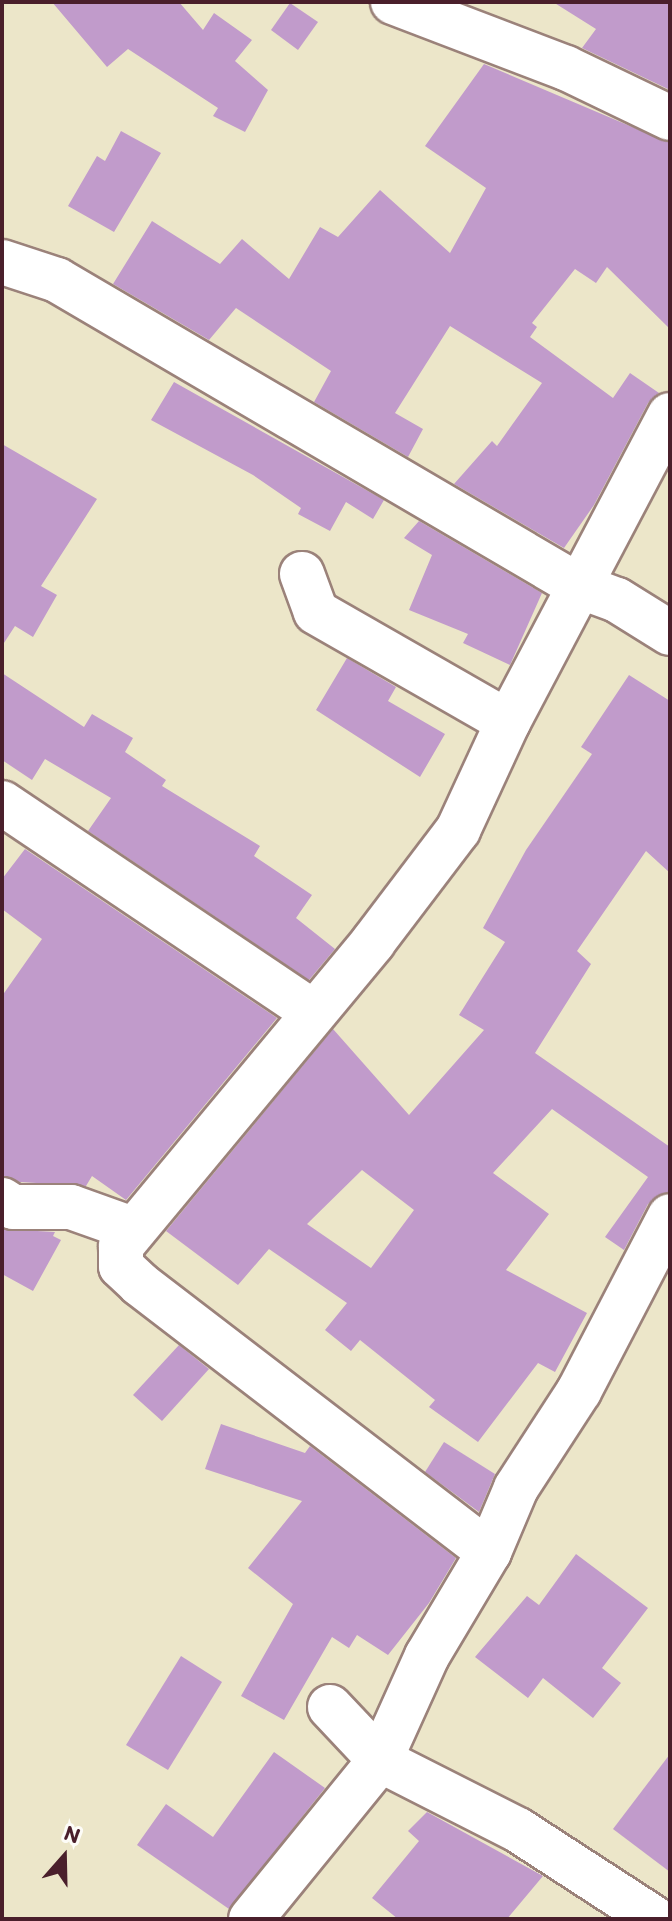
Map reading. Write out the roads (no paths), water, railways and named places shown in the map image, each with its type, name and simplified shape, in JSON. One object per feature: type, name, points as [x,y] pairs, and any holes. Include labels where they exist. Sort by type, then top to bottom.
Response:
[{"type":"street","points":[[393,2],[566,68],[670,118]]},
{"type":"street","points":[[2,262],[57,280],[579,586],[617,600],[670,633]]},
{"type":"street","points":[[489,1552],[140,1284],[121,1266],[121,1246],[130,1228],[313,1012],[458,830],[508,722],[670,415]]},
{"type":"street","points":[[302,574],[316,612],[508,722]]},
{"type":"street","points":[[2,803],[313,1012]]},
{"type":"street","points":[[2,1200],[13,1207],[71,1207],[130,1228]]},
{"type":"street","points":[[251,1919],[380,1760],[427,1656],[489,1552],[516,1488],[579,1391],[670,1216]]},
{"type":"street","points":[[330,1707],[380,1760],[518,1830],[655,1919]]}]
